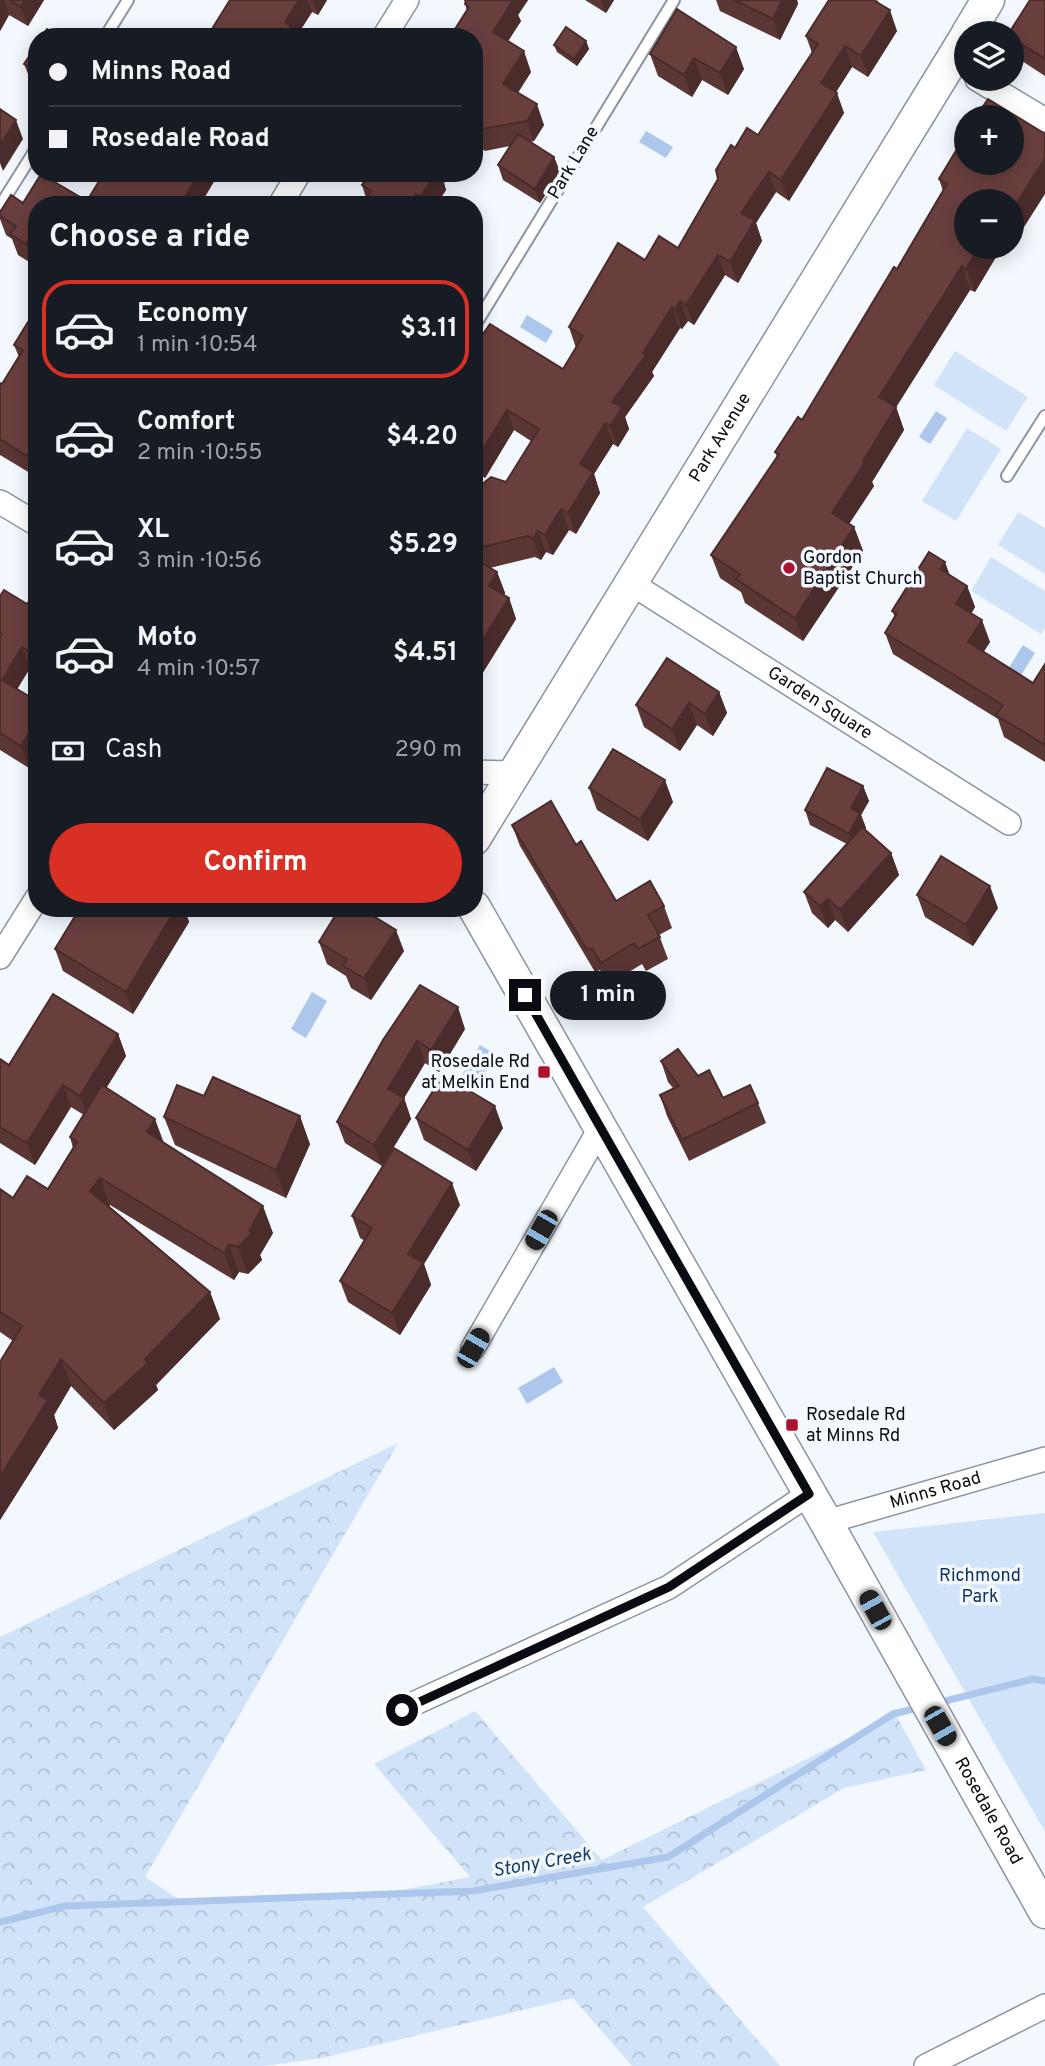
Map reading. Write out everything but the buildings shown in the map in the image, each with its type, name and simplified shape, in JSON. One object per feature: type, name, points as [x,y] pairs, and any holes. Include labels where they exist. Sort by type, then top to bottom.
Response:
[{"type":"street","points":[[390,28],[407,0]]},
{"type":"street","name":"Park Avenue","points":[[483,824],[954,55]]},
{"type":"street","points":[[997,91],[1045,120]]},
{"type":"street","points":[[0,502],[28,519]]},
{"type":"street","name":"Garden Square","points":[[629,582],[1009,822]]},
{"type":"street","points":[[483,772],[514,773]]},
{"type":"street","points":[[0,957],[28,912]]},
{"type":"street","name":"Rosedale Road","points":[[480,917],[1045,1912]]},
{"type":"street","points":[[473,1348],[601,1127]]},
{"type":"street","name":"Minns Road","points":[[826,1522],[1045,1460]]},
{"type":"street","points":[[402,1710],[669,1587],[809,1494]]},
{"type":"street","points":[[926,2066],[1045,2006]]},
{"type":"lane","points":[[111,28],[128,0]]},
{"type":"lane","name":"Park Lane","points":[[483,312],[674,0]]},
{"type":"lane","points":[[0,206],[28,161]]},
{"type":"lane","points":[[1007,476],[1045,416]]},
{"type":"green space","points":[[955,351],[1028,397],[1006,431],[934,385]]},
{"type":"green space","points":[[967,428],[1001,449],[956,521],[922,501]]},
{"type":"green space","points":[[1018,512],[1045,528],[1045,574],[998,545]]},
{"type":"green space","points":[[991,557],[1045,591],[1045,628],[1041,634],[971,591]]},
{"type":"green space","points":[[398,1443],[145,1877],[183,1902],[370,1896],[470,1877],[374,1764],[475,1711],[602,1860],[896,1715],[926,1770],[844,1788],[643,1907],[780,2066],[632,2066],[573,1998],[322,2058],[264,2066],[0,2066],[0,1637]]},
{"type":"green space","name":"Richmond Park","points":[[1045,1513],[1045,1832],[873,1532]]},
{"type":"shaded area","points":[[646,131],[673,147],[666,158],[639,142]]},
{"type":"shaded area","points":[[527,315],[553,331],[546,343],[520,327]]},
{"type":"shaded area","points":[[936,411],[947,418],[930,444],[919,437]]},
{"type":"shaded area","points":[[1023,645],[1035,653],[1015,685],[1003,677]]},
{"type":"shaded area","points":[[312,992],[327,1001],[306,1038],[291,1029]]},
{"type":"shaded area","points":[[480,1045],[495,1054],[474,1091],[458,1082]]},
{"type":"shaded area","points":[[554,1367],[563,1382],[527,1404],[518,1388]]},
{"type":"waterway","name":"Stony Creek","points":[[937,1703],[1033,1679],[1045,1681]]},
{"type":"waterway","name":"Stony Creek","points":[[0,1922],[65,1906],[473,1891],[668,1857],[893,1714],[922,1707]]},
{"type":"place","name":"Gordon Baptist Church","points":[[789,568]]},
{"type":"place","name":"Rosedale Rd at Melkin End","points":[[544,1072]]},
{"type":"place","name":"Rosedale Rd at Minns Rd","points":[[792,1425]]},
{"type":"route","points":[[402,1710],[669,1587],[809,1494],[525,995]]}]
